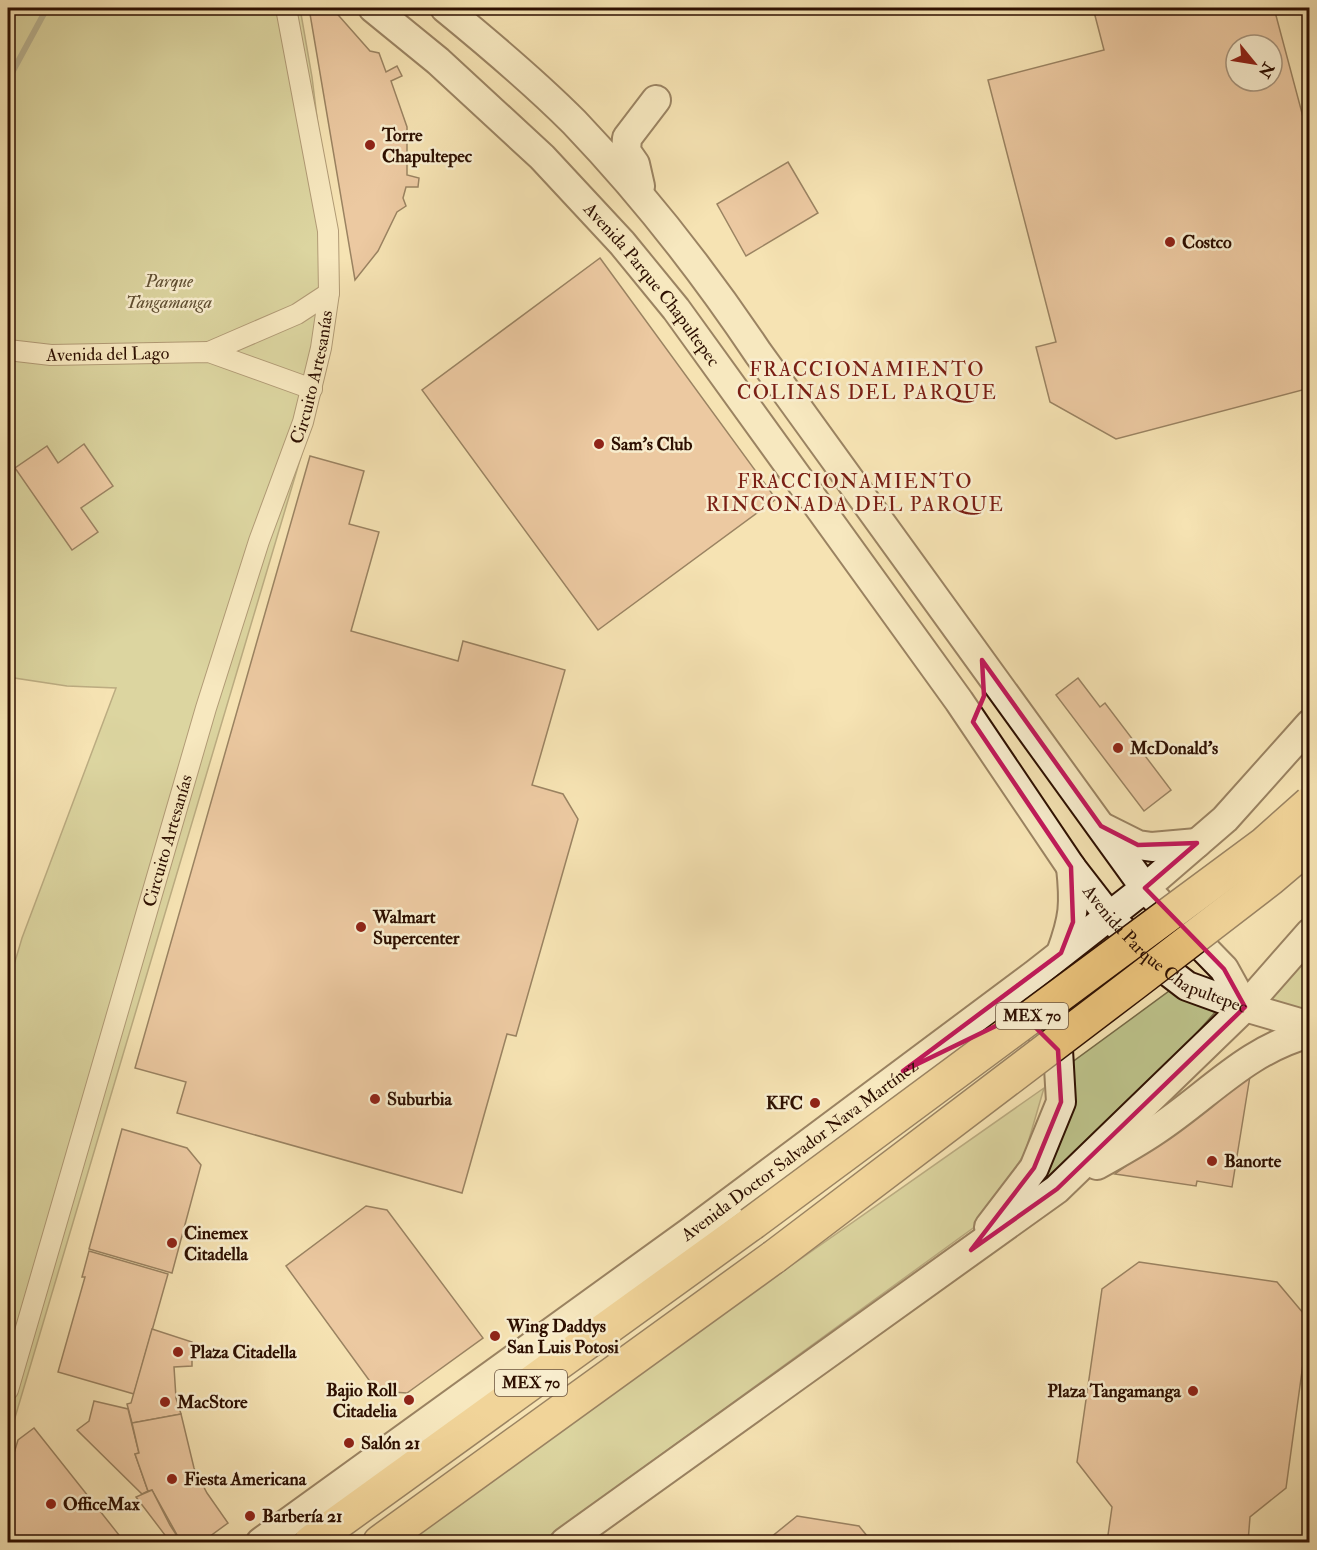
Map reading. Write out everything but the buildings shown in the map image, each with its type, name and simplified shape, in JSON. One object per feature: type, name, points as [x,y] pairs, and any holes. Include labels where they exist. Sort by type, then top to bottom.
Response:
[{"type":"highway","name":"Avenida Doctor Salvador Nava Martínez","points":[[311,1542],[751,1224],[1264,844],[1310,803]]},
{"type":"highway","name":"MEX 70","points":[[380,1542],[774,1257],[1270,879],[1310,845]]},
{"type":"main road","name":"Avenida Parque Chapultepec","points":[[373,8],[438,60],[542,157],[622,243],[676,309],[973,722],[1071,867],[1109,916],[1144,953],[1187,986],[1245,1007]]},
{"type":"main road","name":"Avenida Parque Chapultepec","points":[[445,8],[510,62],[574,122],[644,200],[715,288],[765,362],[982,660],[1144,888],[1224,969],[1245,1007]]},
{"type":"main road","points":[[644,200],[635,164],[626,151],[627,138],[656,100]]},
{"type":"main road","points":[[973,722],[984,696],[986,680],[982,660]]},
{"type":"main road","name":"Avenida Doctor Salvador Nava Martínez","points":[[261,1542],[690,1232],[1109,916],[1225,819],[1310,724]]},
{"type":"main road","points":[[1101,826],[1138,845],[1152,847],[1197,843]]},
{"type":"main road","points":[[1061,953],[1073,922],[1074,898],[1071,867]]},
{"type":"main road","points":[[1057,1190],[1245,1007],[1310,933]]},
{"type":"main road","points":[[1245,1007],[1310,1026]]},
{"type":"main road","points":[[903,1071],[1005,1021],[1033,1025],[1049,1036],[1058,1050],[1061,1102],[1034,1168],[971,1250]]},
{"type":"main road","points":[[565,1542],[1057,1190],[1157,1130],[1251,1057],[1282,1040],[1310,1033]]},
{"type":"street","name":"Circuito Artesanías","points":[[8,1390],[206,708],[259,541],[303,422],[312,389],[329,293],[328,231],[286,8]]},
{"type":"street","name":"Avenida del Lago","points":[[209,352],[297,314],[329,293]]},
{"type":"street","name":"Avenida del Lago","points":[[8,350],[51,355],[209,352],[312,389]]},
{"type":"highlighted area","points":[[982,660],[1101,826],[1138,845],[1197,843],[1145,888],[1224,969],[1245,1007],[1057,1189],[971,1250],[1034,1168],[1061,1102],[1058,1050],[1033,1025],[1006,1021],[903,1071],[1061,953],[1073,922],[1071,867],[973,722],[984,696]]},
{"type":"green space","name":"Parque Tangamanga","points":[[8,8],[300,8],[312,77],[332,239],[305,443],[8,1441],[8,985],[22,938],[116,688],[67,686],[8,677]]},
{"type":"green space","points":[[1309,954],[1309,1016],[1264,1002]]},
{"type":"green space","points":[[1176,986],[1218,1009],[1138,1099],[1043,1186],[1067,1113],[1071,1063]]},
{"type":"green space","points":[[1044,1088],[1025,1153],[980,1223],[541,1542],[406,1542],[658,1359]]},
{"type":"waterway","points":[[8,80],[47,8]]},
{"type":"place","name":"Torre Chapultepec","points":[[370,145]]},
{"type":"place","name":"Costco","points":[[1170,242]]},
{"type":"place","name":"Sam's Club","points":[[599,444]]},
{"type":"place","name":"McDonald's","points":[[1118,748]]},
{"type":"place","name":"Walmart Supercenter","points":[[361,927]]},
{"type":"place","name":"Suburbia","points":[[375,1099]]},
{"type":"place","name":"KFC","points":[[815,1103]]},
{"type":"place","name":"Banorte","points":[[1212,1161]]},
{"type":"place","name":"Cinemex Citadella","points":[[172,1243]]},
{"type":"place","name":"Wing Daddys San Luis Potosi","points":[[495,1336]]},
{"type":"place","name":"Plaza Citadella","points":[[178,1352]]},
{"type":"place","name":"Plaza Tangamanga","points":[[1193,1391]]},
{"type":"place","name":"Bajio Roll Citadelia","points":[[409,1400]]},
{"type":"place","name":"MacStore","points":[[165,1402]]},
{"type":"place","name":"Salón 21","points":[[349,1443]]},
{"type":"place","name":"Fiesta Americana","points":[[172,1479]]},
{"type":"place","name":"OfficeMax","points":[[51,1504]]},
{"type":"place","name":"Barbería 21","points":[[250,1516]]},
{"type":"district","name":"FRACCIONAMIENTO COLINAS DEL PARQUE","points":[[867,380]]},
{"type":"district","name":"FRACCIONAMIENTO RINCONADA DEL PARQUE","points":[[855,492]]}]
